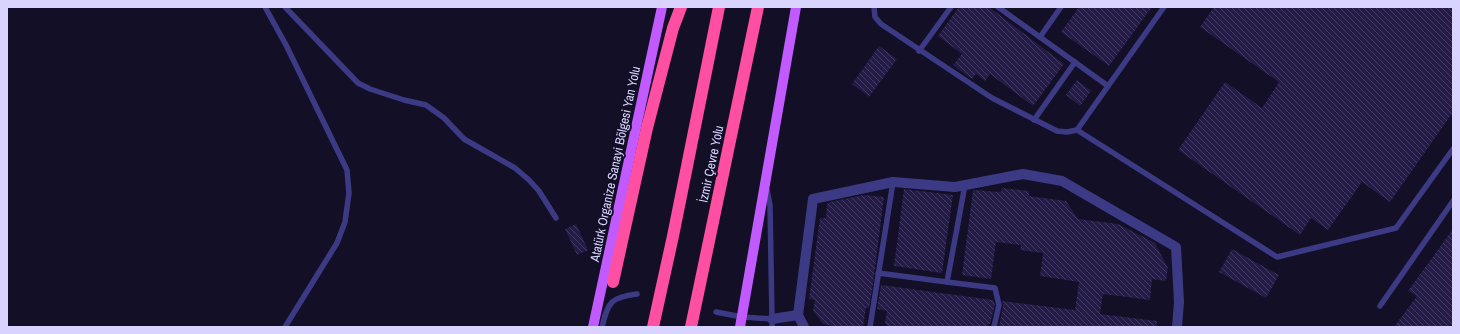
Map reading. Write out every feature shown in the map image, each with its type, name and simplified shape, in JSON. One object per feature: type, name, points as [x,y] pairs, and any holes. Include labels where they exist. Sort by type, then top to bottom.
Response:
[{"type":"highway","points":[[613,282],[647,128],[673,28],[681,7]]},
{"type":"highway","name":"İzmir Çevre Yolu","points":[[653,327],[673,236],[719,7]]},
{"type":"highway","name":"İzmir Çevre Yolu","points":[[691,327],[758,7]]},
{"type":"main road","name":"Atatürk Organize Sanayi Bölgesi Yan Yolu","points":[[593,327],[662,7]]},
{"type":"main road","points":[[741,322],[796,7]]},
{"type":"street","points":[[804,327],[798,315],[813,199],[893,182],[955,188],[1023,174],[1062,181],[1176,247],[1179,302],[1177,327]]},
{"type":"street","points":[[772,323],[798,315]]},
{"type":"lane","points":[[265,7],[286,45],[347,170],[349,193],[345,222],[337,244],[285,327]]},
{"type":"lane","points":[[286,7],[358,83],[370,89],[404,100],[426,105],[444,118],[464,139],[515,168],[529,180],[539,191],[556,218]]},
{"type":"lane","points":[[874,7],[874,12],[878,22],[919,51],[992,98],[1057,131],[1067,132],[1077,130],[1164,7]]},
{"type":"lane","points":[[919,51],[951,7]]},
{"type":"lane","points":[[998,7],[1108,86]]},
{"type":"lane","points":[[1040,37],[1061,7]]},
{"type":"lane","points":[[1034,120],[1075,62]]},
{"type":"lane","points":[[1077,130],[1277,257],[1396,228],[1453,149]]},
{"type":"lane","points":[[870,327],[893,182]]},
{"type":"lane","points":[[716,312],[741,322],[772,323],[770,205],[766,183]]},
{"type":"lane","points":[[947,282],[965,186]]},
{"type":"lane","points":[[1380,306],[1453,201]]},
{"type":"lane","points":[[878,273],[995,288],[999,306],[994,327]]},
{"type":"lane","points":[[602,327],[605,312],[610,303],[619,296],[637,294]]},
{"type":"building","points":[[959,7],[989,7],[1064,64],[1033,106],[990,74],[985,81],[976,74],[972,79],[953,65],[962,54],[938,36]]},
{"type":"building","points":[[1079,7],[1152,7],[1109,66],[1061,32]]},
{"type":"building","points":[[1214,7],[1453,7],[1453,112],[1390,202],[1362,182],[1328,230],[1311,218],[1300,235],[1178,150],[1225,82],[1262,108],[1279,82],[1200,27]]},
{"type":"building","points":[[879,46],[897,59],[869,97],[852,84]]},
{"type":"building","points":[[1077,80],[1091,91],[1080,106],[1066,95]]},
{"type":"building","points":[[1002,188],[1029,191],[1029,196],[1066,201],[1078,219],[1118,224],[1155,243],[1168,268],[1166,281],[1152,279],[1150,300],[1103,294],[1100,314],[1157,321],[1157,327],[999,326],[1003,306],[1002,301],[1075,310],[1079,282],[1040,276],[1043,253],[1020,250],[1021,245],[996,242],[991,279],[962,275],[973,190],[1001,192]]},
{"type":"building","points":[[904,189],[953,195],[942,273],[894,266]]},
{"type":"building","points":[[864,195],[884,197],[873,284],[869,308],[866,308],[863,327],[838,327],[823,324],[813,311],[815,300],[809,299],[820,218],[826,218],[827,204],[830,202]]},
{"type":"building","points":[[576,224],[588,250],[577,255],[565,229]]},
{"type":"building","points":[[1453,229],[1453,327],[1394,327],[1417,296],[1408,291]]},
{"type":"building","points":[[1232,249],[1279,275],[1266,298],[1219,272]]},
{"type":"building","points":[[881,285],[993,300],[995,305],[990,324],[988,324],[988,327],[888,327],[885,323],[887,311],[877,309]]}]
